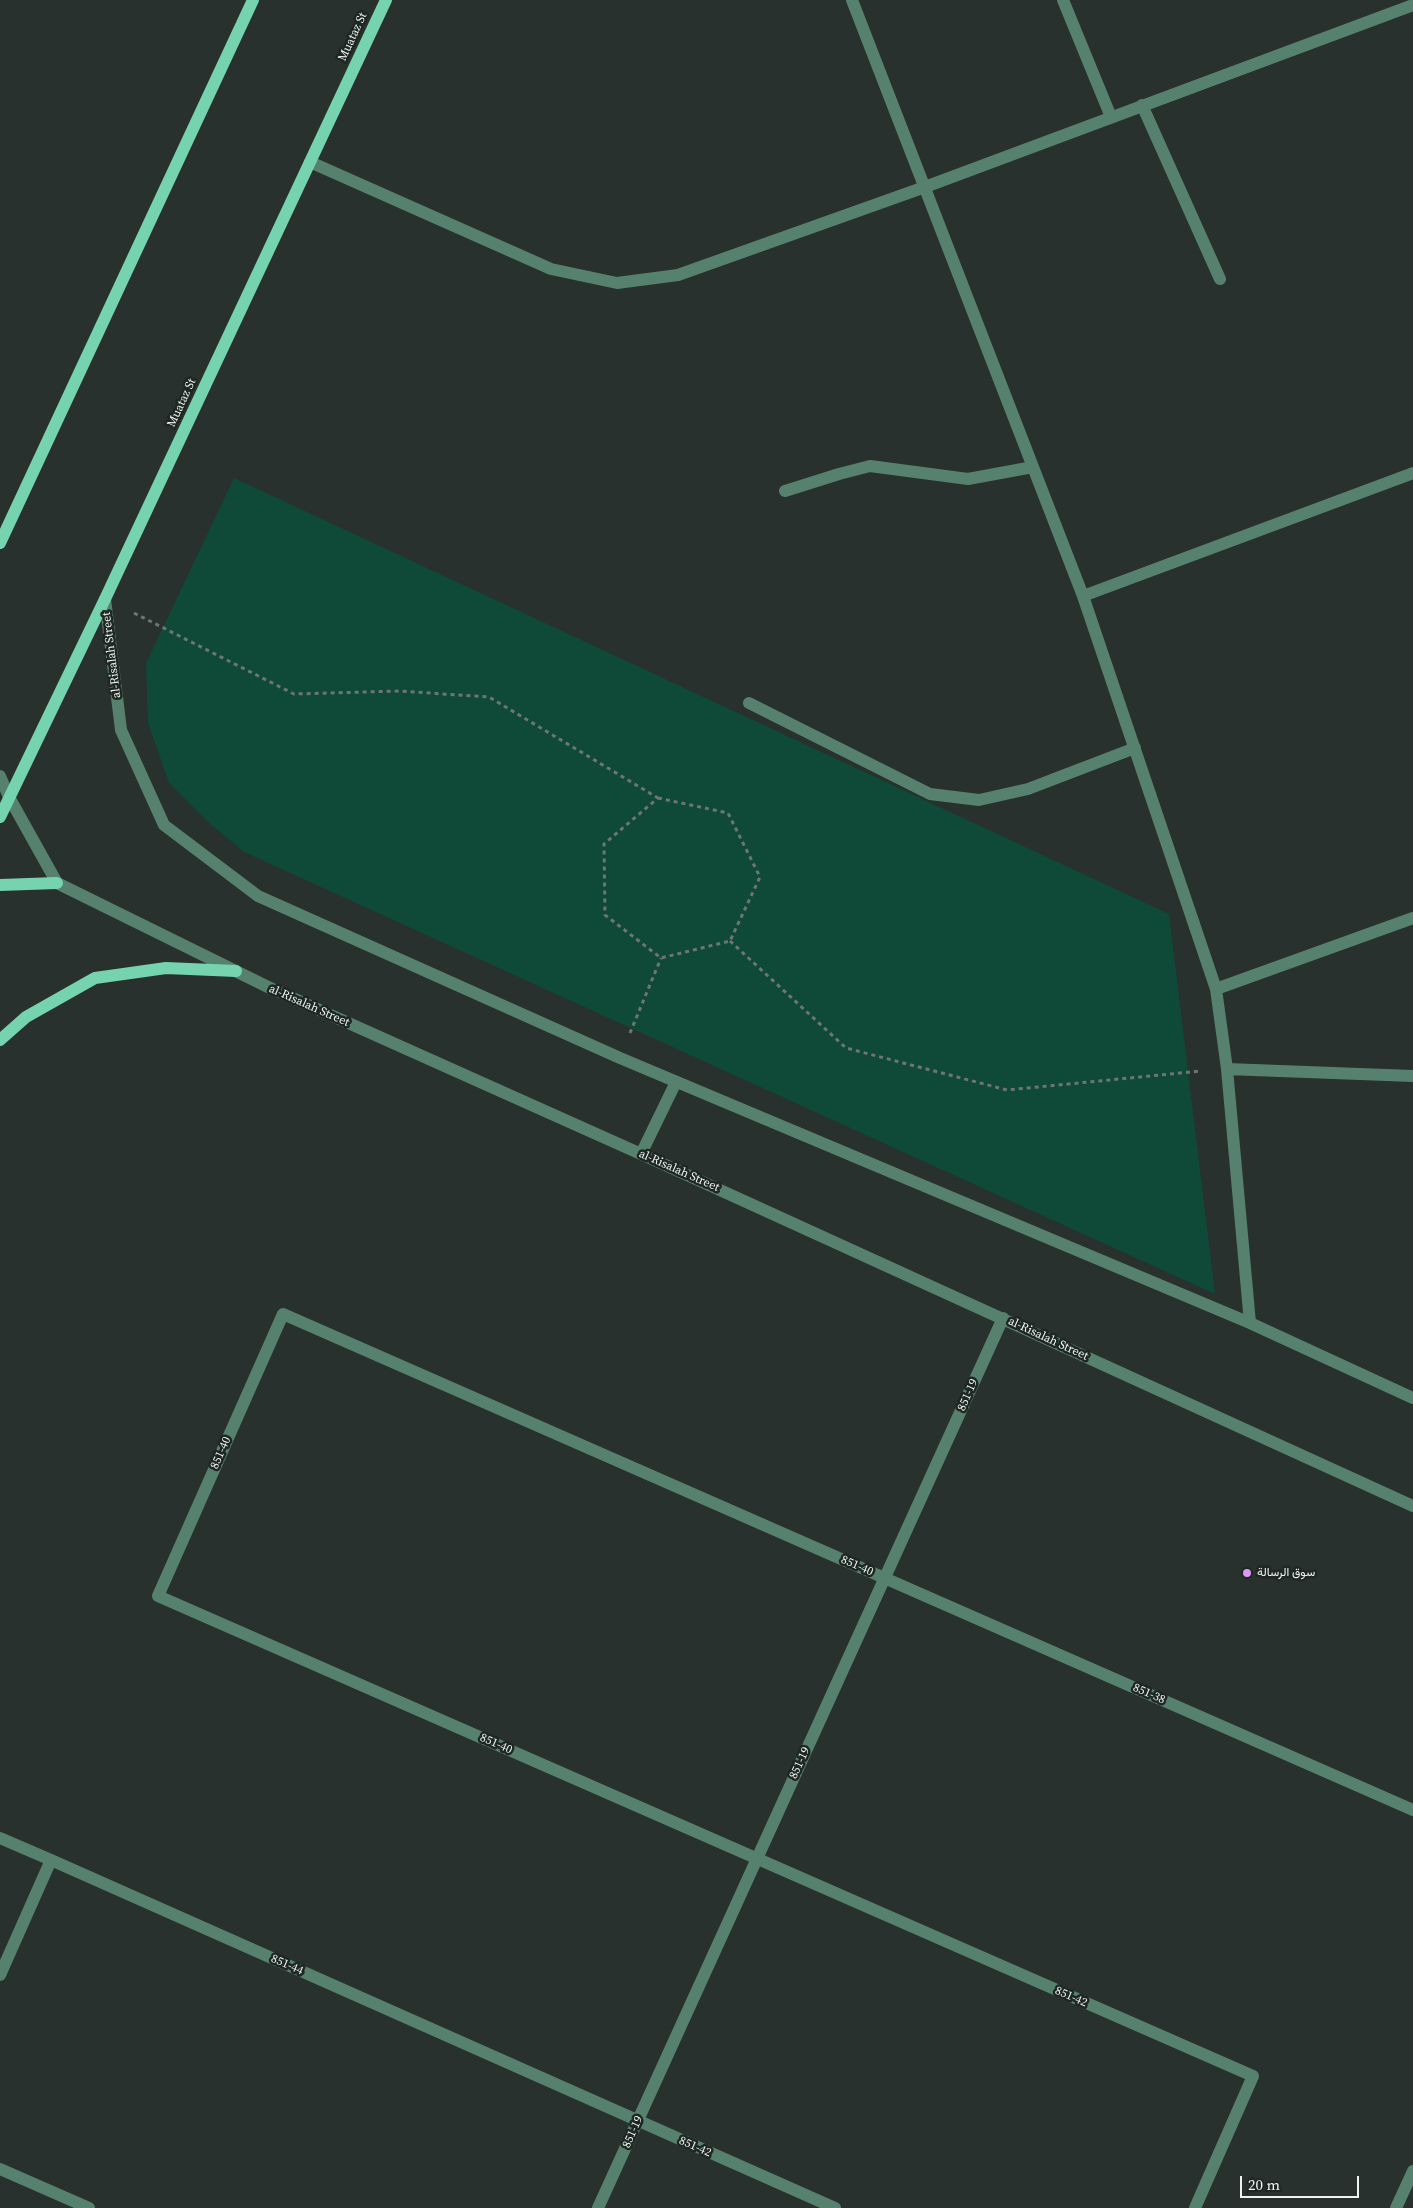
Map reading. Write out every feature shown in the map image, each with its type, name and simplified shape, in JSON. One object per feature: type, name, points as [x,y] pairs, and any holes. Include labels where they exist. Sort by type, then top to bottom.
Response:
[{"type":"main road","points":[[0,543],[253,0]]},
{"type":"main road","name":"Muataz St","points":[[0,817],[105,599],[386,0]]},
{"type":"main road","points":[[0,885],[57,883]]},
{"type":"main road","points":[[0,1040],[26,1017],[95,978],[166,968],[236,972]]},
{"type":"street","points":[[852,0],[1083,596],[1216,989],[1227,1069],[1250,1323]]},
{"type":"street","points":[[1063,0],[1111,117]]},
{"type":"street","points":[[310,162],[551,269],[617,283],[678,275],[925,187],[1413,5]]},
{"type":"street","points":[[1142,106],[1220,279]]},
{"type":"street","points":[[785,491],[870,466],[968,479],[1033,467]]},
{"type":"street","points":[[1083,596],[1413,473]]},
{"type":"street","name":"al-Risalah Street","points":[[105,599],[121,730],[164,825],[258,896],[620,1058],[1250,1323],[1413,1398]]},
{"type":"street","points":[[749,703],[930,794],[979,800],[1028,789],[1135,748]]},
{"type":"street","points":[[0,776],[57,883]]},
{"type":"street","name":"al-Risalah Street","points":[[57,883],[236,972],[1003,1318],[1413,1506]]},
{"type":"street","points":[[1216,989],[1413,918]]},
{"type":"street","points":[[1227,1069],[1413,1076]]},
{"type":"street","points":[[641,1154],[676,1082]]},
{"type":"street","name":"851-40","points":[[757,1859],[158,1596],[283,1314],[885,1578]]},
{"type":"street","name":"851-19","points":[[598,2208],[1003,1318]]},
{"type":"street","name":"851-38","points":[[885,1578],[1413,1810]]},
{"type":"street","name":"851-44","points":[[0,1838],[637,2122]]},
{"type":"street","name":"851-42","points":[[757,1859],[1253,2076],[1195,2208]]},
{"type":"street","points":[[0,1975],[51,1860]]},
{"type":"street","name":"851-42","points":[[637,2122],[834,2208]]},
{"type":"street","points":[[0,2169],[89,2208]]},
{"type":"street","points":[[1396,2208],[1413,2171]]},
{"type":"path","points":[[105,599],[294,694],[399,690],[489,697],[658,798],[728,813],[760,876],[730,941]]},
{"type":"path","points":[[658,798],[604,844],[605,914],[661,958]]},
{"type":"path","points":[[661,958],[730,941]]},
{"type":"path","points":[[730,941],[846,1048],[1007,1090],[1227,1069]]},
{"type":"path","points":[[620,1058],[661,958]]},
{"type":"green space","points":[[234,478],[1169,914],[1215,1294],[244,852],[207,821],[169,783],[148,723],[146,663]]},
{"type":"place","name":"سوق الرسالة","points":[[1247,1573]]}]
